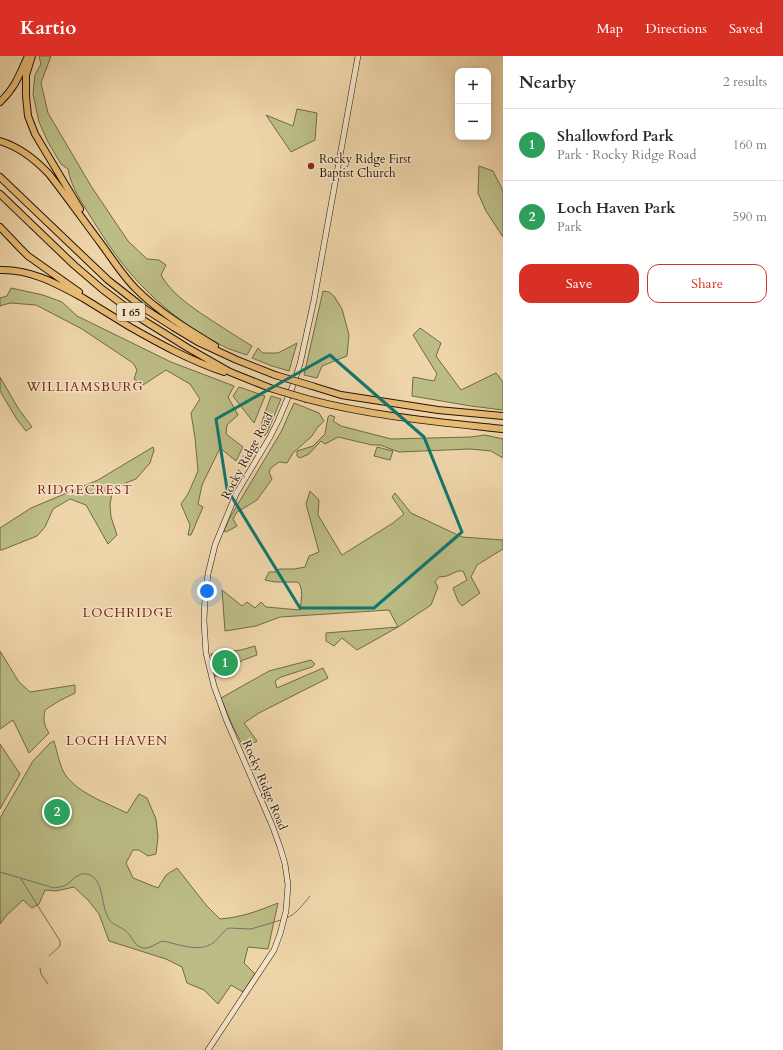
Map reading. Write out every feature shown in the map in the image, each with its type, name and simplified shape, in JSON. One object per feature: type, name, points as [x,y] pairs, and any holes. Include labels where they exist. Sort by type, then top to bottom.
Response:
[{"type":"highway","points":[[0,102],[18,80],[28,56]]},
{"type":"highway","points":[[32,56],[26,75],[28,116],[35,134],[96,237]]},
{"type":"highway","points":[[0,141],[22,150],[40,164],[56,183],[126,278],[152,304],[182,325],[245,363]]},
{"type":"highway","name":"I 65","points":[[0,177],[113,284],[134,301],[198,342],[275,375],[341,394],[438,410],[503,416]]},
{"type":"highway","name":"I 65","points":[[0,194],[102,290],[143,320],[230,372],[270,388],[336,407],[433,422],[503,430]]},
{"type":"highway","points":[[0,227],[28,256],[130,327],[188,357],[213,368],[249,380]]},
{"type":"highway","points":[[0,270],[20,271],[43,278],[57,284],[112,315]]},
{"type":"main road","name":"Rocky Ridge Road","points":[[208,1050],[271,955],[278,940],[282,930],[287,902],[287,878],[282,852],[272,825],[226,719],[214,686],[206,653],[204,621],[207,578],[215,544],[236,494],[278,422],[300,364],[313,308],[358,56]]},
{"type":"highlighted area","points":[[330,355],[424,437],[462,532],[374,608],[300,608],[227,489],[216,419]]},
{"type":"green space","points":[[39,56],[51,56],[41,83],[48,113],[91,186],[128,241],[147,259],[159,260],[166,265],[161,275],[173,291],[183,300],[252,346],[247,355],[230,349],[204,336],[172,313],[152,296],[136,279],[109,246],[74,189],[68,169],[61,164],[48,142],[39,122],[33,94],[35,75],[41,64]]},
{"type":"green space","points":[[297,109],[317,113],[315,140],[291,152],[266,115],[293,126]]},
{"type":"green space","points":[[479,166],[493,171],[503,191],[503,237],[486,211],[478,193]]},
{"type":"green space","points":[[11,288],[43,295],[62,302],[77,316],[171,362],[234,386],[228,397],[238,415],[227,425],[226,434],[243,447],[236,461],[220,448],[202,485],[198,504],[203,507],[191,535],[188,535],[190,525],[181,504],[188,494],[198,471],[191,413],[200,399],[190,384],[166,370],[143,385],[134,379],[137,370],[133,363],[82,329],[36,305],[10,303],[0,306],[0,298],[7,296]]},
{"type":"green space","points":[[323,291],[329,292],[334,296],[342,309],[349,335],[347,356],[322,366],[317,378],[304,375]]},
{"type":"green space","points":[[420,328],[441,343],[436,356],[461,390],[496,373],[503,382],[503,410],[412,396],[413,377],[434,381],[437,374],[413,335]]},
{"type":"green space","points":[[297,343],[289,371],[252,358],[258,348],[263,353],[278,353]]},
{"type":"green space","points":[[0,377],[18,408],[32,427],[26,431],[16,418],[0,391]]},
{"type":"green space","points":[[239,387],[265,396],[254,423],[233,396]]},
{"type":"green space","points":[[271,396],[281,399],[267,433],[264,436],[259,430]]},
{"type":"green space","points":[[294,403],[319,413],[324,421],[312,436],[293,453],[287,463],[279,462],[271,468],[269,472],[272,479],[257,500],[237,512],[233,519],[237,526],[226,532],[224,531],[229,519],[281,432]]},
{"type":"green space","points":[[330,415],[335,417],[333,421],[341,426],[391,439],[471,437],[485,435],[503,439],[503,458],[491,451],[470,449],[399,452],[380,445],[372,445],[338,437],[325,444],[321,441],[309,454],[300,458],[297,456],[297,451],[313,446],[325,434],[328,417]]},
{"type":"green space","points":[[153,447],[154,450],[150,463],[136,479],[113,488],[110,504],[111,517],[117,535],[108,544],[86,505],[70,499],[53,509],[45,527],[37,536],[0,550],[0,528],[31,508],[98,480]]},
{"type":"green space","points":[[377,447],[393,451],[390,460],[374,456]]},
{"type":"green space","points":[[310,491],[319,500],[318,515],[342,555],[393,523],[404,514],[392,497],[395,493],[411,513],[462,537],[503,540],[503,549],[477,565],[471,577],[480,593],[462,606],[458,601],[453,588],[467,580],[463,571],[458,571],[447,576],[439,577],[435,582],[438,587],[431,605],[398,627],[389,610],[280,617],[256,626],[225,631],[222,590],[242,606],[247,602],[255,608],[261,602],[266,607],[300,610],[302,592],[298,582],[275,582],[265,580],[269,572],[276,572],[279,569],[305,567],[309,556],[319,552],[306,504]]},
{"type":"green space","points":[[398,627],[357,650],[342,638],[334,646],[326,641],[326,633]]},
{"type":"green space","points":[[255,646],[257,655],[243,660],[219,676],[215,676],[211,654],[241,650]]},
{"type":"green space","points":[[0,651],[19,682],[30,692],[75,685],[75,693],[45,710],[44,722],[49,733],[29,753],[13,720],[0,729]]},
{"type":"green space","points":[[311,660],[315,664],[312,667],[281,677],[275,681],[277,688],[323,668],[328,678],[259,713],[244,723],[257,741],[244,748],[233,727],[221,698],[269,671]]},
{"type":"green space","points":[[54,741],[63,771],[75,785],[83,791],[127,813],[139,794],[147,798],[156,819],[158,837],[156,854],[148,856],[139,850],[133,850],[126,863],[133,878],[158,888],[166,875],[177,868],[206,905],[220,919],[243,915],[278,903],[268,949],[248,947],[244,963],[255,974],[243,992],[231,985],[218,1004],[204,990],[187,983],[182,967],[166,959],[109,941],[99,914],[88,900],[74,887],[56,891],[45,890],[39,904],[32,908],[23,900],[6,916],[0,924],[0,818],[33,761],[50,743]]},
{"type":"green space","points":[[0,744],[20,774],[0,809]]},
{"type":"waterway","points":[[0,872],[54,888],[66,885],[81,874],[87,874],[93,877],[97,881],[109,919],[126,931],[136,944],[143,948],[151,947],[163,941],[195,948],[207,946],[213,943],[224,931],[229,928],[251,929],[281,920]]},
{"type":"waterway","points":[[21,879],[60,941],[60,946],[49,956]]},
{"type":"waterway","points":[[286,918],[290,917],[296,912],[310,896]]},
{"type":"waterway","points":[[40,968],[41,974],[48,984]]},
{"type":"place","name":"Rocky Ridge First Baptist Church","points":[[311,166]]},
{"type":"place","name":"Shallowford Park","points":[[225,663]]},
{"type":"place","name":"Loch Haven Park","points":[[57,812]]},
{"type":"district","name":"WILLIAMSBURG","points":[[85,386]]},
{"type":"district","name":"RIDGECREST","points":[[85,489]]},
{"type":"district","name":"LOCHRIDGE","points":[[128,612]]},
{"type":"district","name":"LOCH HAVEN","points":[[117,740]]}]
